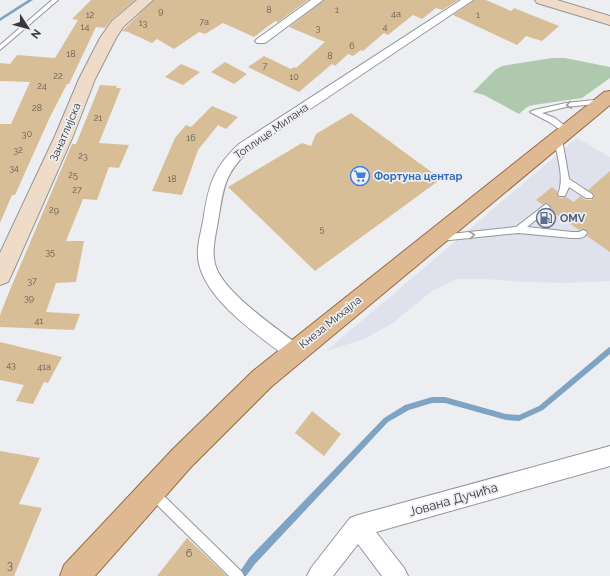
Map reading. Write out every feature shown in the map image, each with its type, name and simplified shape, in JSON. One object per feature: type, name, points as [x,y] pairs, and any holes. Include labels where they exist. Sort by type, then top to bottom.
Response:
[{"type":"main road","name":"Кнеза Михајла","points":[[75,576],[152,491],[224,415],[294,352],[607,98]]},
{"type":"street","name":"Занатлијска","points":[[0,276],[64,136],[87,79],[108,38],[117,24],[146,0]]},
{"type":"street","points":[[261,41],[318,0]]},
{"type":"street","name":"Топлице Милана","points":[[294,352],[246,313],[221,289],[211,275],[207,263],[207,249],[216,186],[219,176],[225,165],[244,147],[468,0]]},
{"type":"street","points":[[542,0],[610,20]]},
{"type":"street","name":"Јована Дучића","points":[[358,526],[610,456]]},
{"type":"street","points":[[319,576],[358,526],[396,576]]},
{"type":"lane","points":[[0,48],[55,0]]},
{"type":"lane","points":[[562,194],[565,187],[565,180],[562,135],[552,120],[534,112],[607,98]]},
{"type":"lane","points":[[565,180],[588,196]]},
{"type":"lane","points":[[518,230],[546,207]]},
{"type":"lane","points":[[433,238],[518,230],[572,235],[581,235],[583,233]]},
{"type":"lane","points":[[152,491],[238,576]]},
{"type":"shaded area","name":"OMV","points":[[577,138],[610,157],[610,281],[565,283],[457,279],[432,291],[393,323],[364,339],[326,351]]},
{"type":"green space","points":[[552,58],[565,58],[610,67],[610,78],[582,98],[533,105],[527,107],[519,114],[484,95],[473,92],[495,70],[502,66]]},
{"type":"building","points":[[91,0],[135,0],[111,20],[105,28],[96,27],[69,84],[67,84],[50,117],[15,195],[12,195],[0,223],[0,124],[11,124],[30,82],[0,81],[0,63],[10,64],[17,55],[55,58],[78,20],[72,19]]},
{"type":"building","points":[[154,0],[308,0],[278,22],[275,21],[254,37],[223,23],[205,34],[199,32],[174,49],[157,39],[152,43],[128,32],[122,31]]},
{"type":"building","points":[[324,0],[458,0],[442,10],[436,8],[422,19],[413,15],[388,35],[384,33],[363,51],[361,50],[353,56],[348,54],[335,66],[332,64],[299,92],[248,67],[264,56],[291,69],[294,67],[296,68],[325,42],[289,27]]},
{"type":"building","points":[[474,0],[486,0],[511,11],[514,8],[559,26],[542,41],[526,36],[517,45],[453,15]]},
{"type":"building","points":[[225,62],[247,74],[234,84],[211,72]]},
{"type":"building","points":[[181,64],[200,72],[183,85],[165,77]]},
{"type":"building","points":[[100,85],[117,86],[116,88],[121,88],[99,143],[129,145],[119,168],[109,167],[97,200],[83,199],[66,241],[84,241],[76,282],[56,283],[46,312],[80,314],[74,330],[0,327],[0,315],[9,292],[72,144],[76,144]]},
{"type":"building","points":[[212,106],[238,117],[226,129],[218,125],[198,150],[182,195],[152,191],[175,138],[186,125],[191,127]]},
{"type":"building","points":[[351,113],[441,179],[315,271],[228,187],[302,143],[311,146],[316,134]]},
{"type":"building","points":[[610,171],[610,252],[587,236],[588,232],[586,230],[579,230],[550,210],[551,207],[547,203],[543,205],[536,200],[552,187],[557,191],[559,198],[566,197],[574,202],[580,196],[586,200],[592,200],[594,195],[588,190]]},
{"type":"building","points":[[0,342],[62,357],[48,383],[44,382],[33,404],[16,401],[24,385],[0,380]]},
{"type":"building","points":[[312,411],[341,434],[324,456],[295,433]]},
{"type":"building","points":[[0,451],[40,458],[19,504],[42,508],[14,576],[0,576]]},
{"type":"building","points":[[187,538],[202,552],[227,576],[157,576]]},
{"type":"waterway","points":[[0,20],[31,0]]},
{"type":"waterway","points":[[241,576],[252,561],[386,420],[407,407],[432,400],[445,400],[506,417],[519,418],[541,408],[610,350]]},
{"type":"place","name":"Фортуна центар","points":[[360,176]]},
{"type":"place","name":"OMV","points":[[546,218]]}]
